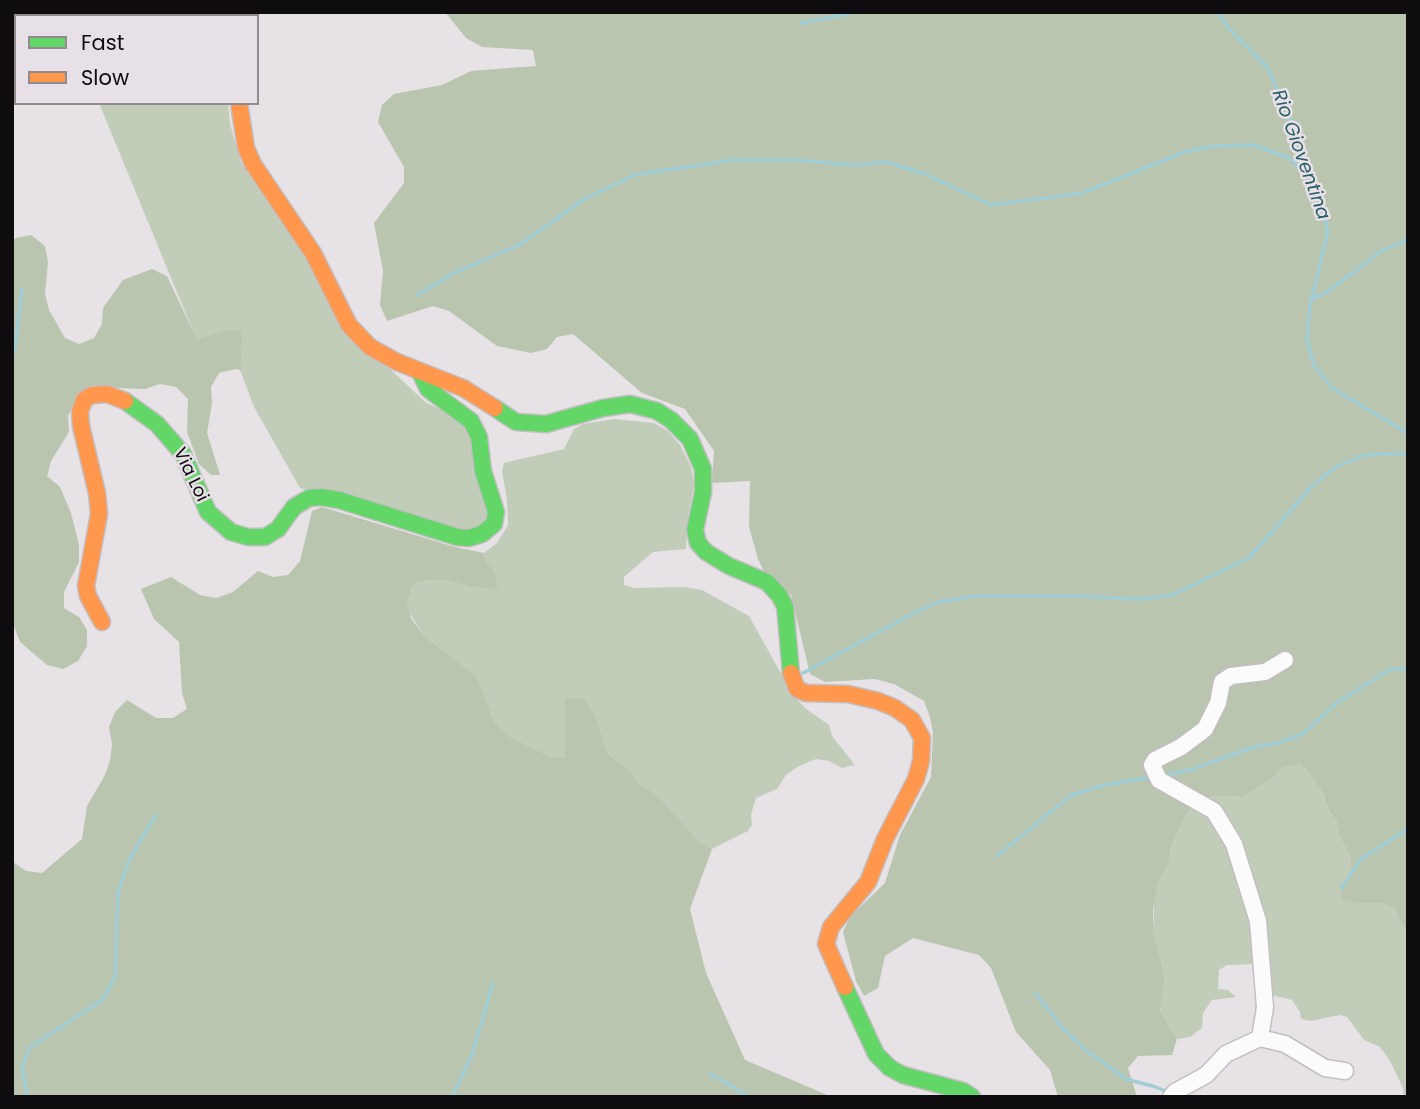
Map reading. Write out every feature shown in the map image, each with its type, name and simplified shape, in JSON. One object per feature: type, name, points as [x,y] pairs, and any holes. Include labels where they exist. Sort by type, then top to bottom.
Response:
[{"type":"main road","points":[[239,105],[246,148],[253,164],[313,253],[349,325],[370,347],[420,372],[463,388],[516,422],[546,424],[603,408],[630,404],[657,411],[671,420],[690,439],[703,469],[703,492],[695,530],[698,543],[706,552],[729,566],[767,582],[779,595],[785,606],[788,627],[789,668],[797,689],[806,693],[848,694],[878,701],[895,708],[912,720],[922,738],[921,761],[916,779],[885,839],[867,882],[831,927],[826,944],[876,1054],[890,1068],[903,1075],[962,1091],[972,1097]]},
{"type":"main road","name":"Via Loi","points":[[102,622],[88,596],[86,586],[99,514],[97,493],[81,426],[80,412],[84,400],[92,395],[107,394],[123,399],[158,424],[183,454],[208,512],[232,532],[248,537],[265,537],[278,528],[294,507],[309,498],[321,498],[339,500],[457,537],[469,538],[482,534],[494,524],[496,512],[483,471],[479,438],[471,421],[428,389],[420,372]]},
{"type":"street","points":[[1260,1038],[1265,1007],[1259,930],[1252,897],[1234,844],[1214,811],[1158,780],[1152,765],[1155,760],[1181,747],[1205,729],[1218,703],[1222,682],[1238,675],[1265,672],[1285,660]]},
{"type":"street","points":[[1171,1097],[1175,1092],[1206,1075],[1226,1055],[1260,1038],[1285,1044],[1329,1070],[1345,1070]]},
{"type":"green space","points":[[62,12],[218,14],[63,14]]},
{"type":"green space","points":[[445,12],[1408,12],[1408,932],[1399,919],[1396,908],[1379,903],[1359,903],[1342,899],[1341,889],[1350,870],[1351,859],[1323,793],[1300,764],[1282,768],[1269,781],[1242,797],[1209,798],[1189,811],[1183,821],[1171,846],[1169,862],[1158,884],[1153,910],[1154,934],[1165,978],[1160,1011],[1177,1039],[1172,1055],[1138,1056],[1128,1068],[1137,1097],[1058,1097],[1050,1070],[1016,1032],[991,968],[979,955],[913,938],[885,956],[878,988],[864,996],[856,981],[843,932],[850,917],[885,883],[900,835],[931,777],[933,732],[924,701],[894,684],[875,679],[825,682],[810,674],[791,595],[765,574],[758,559],[749,527],[750,481],[712,483],[714,451],[685,409],[642,393],[573,334],[557,337],[547,349],[531,353],[497,346],[449,311],[433,306],[387,321],[380,305],[383,271],[374,223],[404,183],[404,167],[378,122],[382,105],[394,94],[442,85],[471,71],[536,66],[533,50],[482,47],[466,38]]},
{"type":"green space","points":[[100,105],[228,105],[230,124],[241,162],[390,369],[425,402],[456,417],[475,439],[493,510],[483,536],[300,488],[254,407],[225,330],[197,341]]},
{"type":"green space","points":[[31,235],[45,246],[48,262],[45,294],[49,310],[65,338],[79,344],[94,338],[102,324],[103,308],[123,280],[152,269],[167,276],[197,340],[225,330],[242,330],[241,370],[219,373],[211,387],[212,403],[207,433],[220,475],[211,475],[199,464],[187,432],[188,399],[176,387],[160,384],[145,389],[93,387],[78,397],[68,416],[69,432],[51,461],[47,476],[60,487],[71,513],[79,545],[79,562],[64,592],[64,608],[79,617],[87,630],[87,646],[78,661],[63,669],[47,665],[20,642],[12,621],[12,241]]},
{"type":"green space","points":[[614,419],[654,423],[668,431],[680,445],[691,467],[694,484],[687,523],[686,549],[653,552],[624,577],[624,585],[634,588],[684,587],[702,590],[749,616],[792,693],[805,708],[829,725],[832,736],[855,765],[842,768],[829,761],[816,759],[799,766],[786,775],[777,789],[756,798],[751,815],[752,825],[748,831],[712,849],[698,840],[656,794],[636,783],[633,773],[610,755],[605,747],[597,719],[565,698],[565,759],[552,757],[512,738],[493,719],[479,681],[473,673],[423,635],[409,612],[407,603],[412,586],[420,581],[447,580],[467,586],[495,572],[486,562],[484,553],[497,543],[508,525],[502,471],[504,463],[564,449],[574,429],[583,424]]},
{"type":"green space","points":[[322,507],[455,547],[484,553],[486,562],[495,572],[497,589],[467,586],[447,580],[420,581],[412,586],[407,603],[411,618],[423,635],[473,673],[479,681],[493,719],[500,728],[512,738],[552,757],[565,758],[565,698],[584,699],[597,719],[610,755],[633,773],[637,783],[656,794],[698,840],[712,849],[690,909],[706,973],[745,1060],[832,1097],[12,1097],[12,857],[13,862],[26,871],[42,873],[82,839],[87,806],[110,761],[112,744],[109,727],[115,712],[127,700],[156,718],[173,718],[187,709],[182,693],[179,642],[154,619],[141,589],[171,577],[200,595],[216,598],[233,592],[258,571],[273,577],[288,575],[300,561],[312,511]]},
{"type":"green space","points":[[1300,764],[1323,793],[1351,859],[1350,870],[1341,889],[1359,903],[1379,903],[1397,908],[1399,919],[1408,932],[1408,1097],[1404,1097],[1403,1088],[1380,1047],[1364,1040],[1347,1017],[1340,1015],[1310,1021],[1301,1019],[1292,1000],[1267,994],[1258,964],[1227,965],[1219,970],[1218,989],[1228,990],[1236,997],[1212,1000],[1203,1013],[1202,1028],[1190,1037],[1177,1039],[1160,1011],[1165,978],[1154,934],[1154,899],[1169,862],[1171,846],[1183,821],[1189,811],[1209,798],[1242,797],[1269,781],[1282,768]]},
{"type":"waterway","points":[[801,23],[857,12]]},
{"type":"waterway","name":"Rio Gioventina","points":[[1218,12],[1226,25],[1268,68],[1314,181],[1328,231],[1310,306],[1307,340],[1314,365],[1332,388],[1408,433]]},
{"type":"waterway","points":[[417,295],[454,273],[519,245],[586,198],[635,175],[732,160],[797,160],[852,165],[887,162],[925,174],[991,205],[1082,193],[1185,152],[1212,146],[1255,145],[1289,158],[1314,181]]},
{"type":"waterway","points":[[1312,299],[1327,292],[1380,252],[1408,239]]},
{"type":"waterway","points":[[12,354],[22,289]]},
{"type":"waterway","points":[[803,673],[939,602],[975,596],[1142,599],[1172,595],[1249,558],[1312,486],[1336,467],[1364,455],[1408,453]]},
{"type":"waterway","points":[[1161,776],[1190,770],[1251,748],[1278,743],[1303,734],[1338,702],[1389,670],[1408,668]]},
{"type":"waterway","points":[[997,856],[1070,796],[1104,785],[1153,777]]},
{"type":"waterway","points":[[28,1097],[22,1068],[29,1048],[103,999],[115,977],[118,892],[129,860],[156,815]]},
{"type":"waterway","points":[[1341,888],[1362,858],[1408,829]]},
{"type":"waterway","points":[[452,1097],[472,1055],[493,983]]},
{"type":"waterway","points":[[1035,993],[1061,1026],[1084,1049],[1126,1079],[1168,1092]]},
{"type":"waterway","points":[[709,1073],[750,1097]]},
{"type":"traffic: fast","points":[[125,401],[157,424],[183,454],[208,512],[231,532],[248,537],[265,537],[278,529],[294,507],[309,498],[321,497],[339,500],[457,537],[469,538],[482,534],[494,524],[496,512],[483,471],[479,437],[471,421],[428,389],[420,372]]},
{"type":"traffic: fast","points":[[495,408],[516,422],[546,424],[603,408],[630,404],[657,411],[671,420],[690,439],[703,469],[703,492],[695,530],[698,543],[706,552],[729,566],[767,582],[779,595],[785,606],[791,673]]},
{"type":"traffic: fast","points":[[845,987],[876,1054],[890,1068],[903,1075],[963,1091],[972,1097]]},
{"type":"traffic: slow","points":[[239,105],[246,148],[253,164],[313,253],[349,325],[370,347],[397,362],[463,388],[495,408]]},
{"type":"traffic: slow","points":[[102,622],[88,596],[86,586],[99,514],[80,412],[84,400],[92,395],[107,394],[125,401]]},
{"type":"traffic: slow","points":[[791,673],[797,689],[806,693],[848,694],[895,708],[912,720],[922,738],[921,761],[916,779],[885,839],[868,882],[831,927],[826,944],[845,987]]}]
